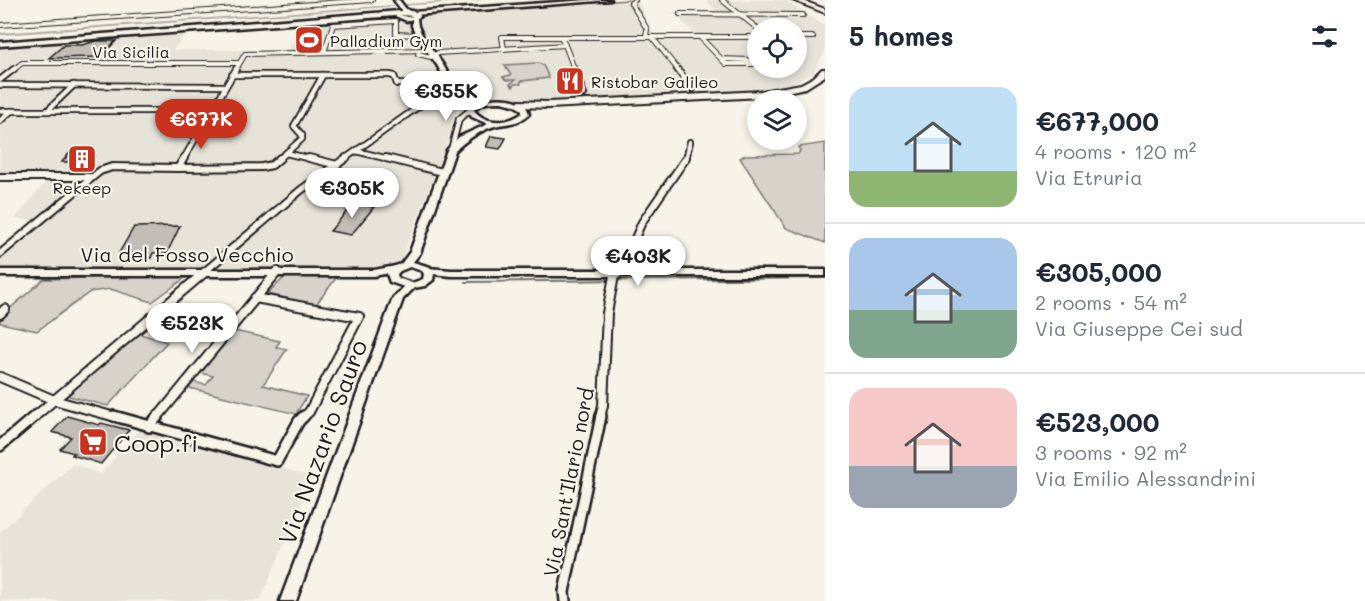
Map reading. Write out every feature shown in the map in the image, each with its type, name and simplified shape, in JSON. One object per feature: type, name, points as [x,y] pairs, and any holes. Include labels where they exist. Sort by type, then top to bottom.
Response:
[{"type":"highway","points":[[797,0],[825,8]]},
{"type":"highway","points":[[804,0],[825,8]]},
{"type":"highway","points":[[519,104],[762,94],[803,86],[825,77]]},
{"type":"highway","points":[[526,114],[540,109],[570,105],[762,95],[798,89],[825,77]]},
{"type":"main road","points":[[0,44],[609,0]]},
{"type":"main road","points":[[397,1],[429,52],[438,61],[448,85],[471,108],[476,117],[476,125],[451,150],[415,254],[398,273]]},
{"type":"main road","points":[[407,14],[416,35],[443,72]]},
{"type":"main road","points":[[448,85],[469,96],[508,101],[519,104],[525,109],[526,114],[518,120],[497,123],[462,139]]},
{"type":"main road","points":[[471,108],[489,100]]},
{"type":"main road","points":[[476,117],[497,123]]},
{"type":"main road","points":[[415,254],[418,265],[428,275],[451,273],[616,278],[825,273]]},
{"type":"main road","points":[[398,273],[418,265]]},
{"type":"main road","name":"Via del Fosso Vecchio","points":[[0,273],[205,271],[398,273]]},
{"type":"main road","points":[[398,273],[411,286]]},
{"type":"main road","name":"Via Nazario Sauro","points":[[288,601],[398,298],[398,273]]},
{"type":"main road","name":"Via Nazario Sauro","points":[[398,298],[411,286],[421,284],[428,275]]},
{"type":"street","points":[[0,25],[372,0]]},
{"type":"street","points":[[635,0],[631,3],[647,29],[646,37]]},
{"type":"street","points":[[722,0],[747,20]]},
{"type":"street","points":[[680,14],[803,15]]},
{"type":"street","points":[[324,52],[333,25],[396,21],[396,34],[416,35]]},
{"type":"street","points":[[504,49],[502,37],[747,37]]},
{"type":"street","points":[[561,37],[584,94]]},
{"type":"street","points":[[652,37],[693,89]]},
{"type":"street","points":[[700,37],[722,60],[726,64],[753,64],[748,60],[722,60]]},
{"type":"street","points":[[807,37],[813,37]]},
{"type":"street","points":[[438,61],[435,54],[565,45]]},
{"type":"street","points":[[178,168],[239,63],[244,55],[250,52],[453,52]]},
{"type":"street","points":[[391,53],[429,52]]},
{"type":"street","name":"Via Sicilia","points":[[0,80],[22,63],[239,63]]},
{"type":"street","points":[[232,75],[393,75],[397,84],[448,85]]},
{"type":"street","points":[[0,254],[91,177],[109,167],[266,167],[272,165],[302,140],[302,135],[294,126],[323,75]]},
{"type":"street","points":[[0,85],[225,86]]},
{"type":"street","points":[[47,111],[74,85]]},
{"type":"street","points":[[0,446],[292,198],[448,85]]},
{"type":"street","points":[[451,150],[450,144],[459,119],[471,108]]},
{"type":"street","points":[[0,111],[210,111]]},
{"type":"street","points":[[0,120],[11,111]]},
{"type":"street","name":"Via Sant'Ilario nord","points":[[565,601],[564,592],[603,405],[607,313],[616,278],[642,222],[687,160],[690,142]]},
{"type":"street","points":[[356,151],[442,171]]},
{"type":"street","points":[[286,153],[337,165]]},
{"type":"street","points":[[0,177],[91,177]]},
{"type":"street","points":[[149,427],[278,271]]},
{"type":"street","points":[[0,377],[54,400],[277,461],[299,421],[309,412],[359,317],[255,298]]},
{"type":"shaded area","points":[[706,0],[784,0],[825,26],[825,51],[813,73],[807,76],[807,18],[747,18],[747,78],[803,78],[786,87],[712,95],[526,102],[503,97],[485,97],[459,103],[446,145],[401,260],[391,266],[373,266],[371,277],[0,275],[0,246],[33,220],[15,219],[47,180],[0,179],[0,47],[185,34],[173,50],[289,50],[300,25],[638,1],[653,35],[696,35],[672,12],[716,10]]},
{"type":"shaded area","points":[[538,63],[543,65],[549,78],[521,81],[521,84],[514,84],[513,87],[510,84],[515,80],[506,80],[503,77],[511,75],[504,65]]},
{"type":"shaded area","points":[[825,143],[825,243],[786,228],[740,158],[745,155],[798,154],[800,150],[807,150],[807,146]]},
{"type":"shaded area","points":[[188,276],[152,302],[110,289],[90,292],[37,331],[0,323],[0,317],[44,279]]},
{"type":"shaded area","points":[[285,277],[337,277],[314,307],[298,304],[300,301],[267,294]]},
{"type":"shaded area","points":[[234,331],[280,341],[276,347],[287,349],[263,385],[307,396],[296,414],[189,388],[194,382],[206,385],[213,376],[201,373]]},
{"type":"shaded area","points":[[137,333],[167,342],[108,406],[69,396],[69,392]]},
{"type":"shaded area","points":[[140,428],[313,477],[260,601],[0,601],[0,532],[73,464],[101,474]]},
{"type":"building","points":[[96,41],[116,41],[100,57],[49,58],[64,45],[82,45]]},
{"type":"building","points":[[491,136],[506,138],[500,149],[486,147]]},
{"type":"building","name":"Rekeep","points":[[73,149],[91,149],[86,156],[94,156],[84,169],[74,169],[80,162],[62,162]]},
{"type":"building","points":[[354,203],[374,207],[351,235],[330,231]]},
{"type":"building","points":[[180,226],[167,253],[153,253],[151,258],[132,258],[135,253],[119,253],[134,227]]},
{"type":"building","name":"Coop.fi","points":[[67,416],[129,430],[101,464],[60,449],[71,437],[52,432]]},
{"type":"waterway","points":[[0,34],[482,0]]},
{"type":"waterway","points":[[426,15],[628,0]]},
{"type":"waterway","points":[[0,46],[394,17]]},
{"type":"waterway","points":[[465,282],[825,278]]},
{"type":"place","name":"Palladium Gym","points":[[309,40]]},
{"type":"place","name":"Ristobar Galileo","points":[[570,81]]},
{"type":"place","name":"Rekeep","points":[[82,159]]},
{"type":"place","name":"Coop.fi","points":[[93,442]]}]
